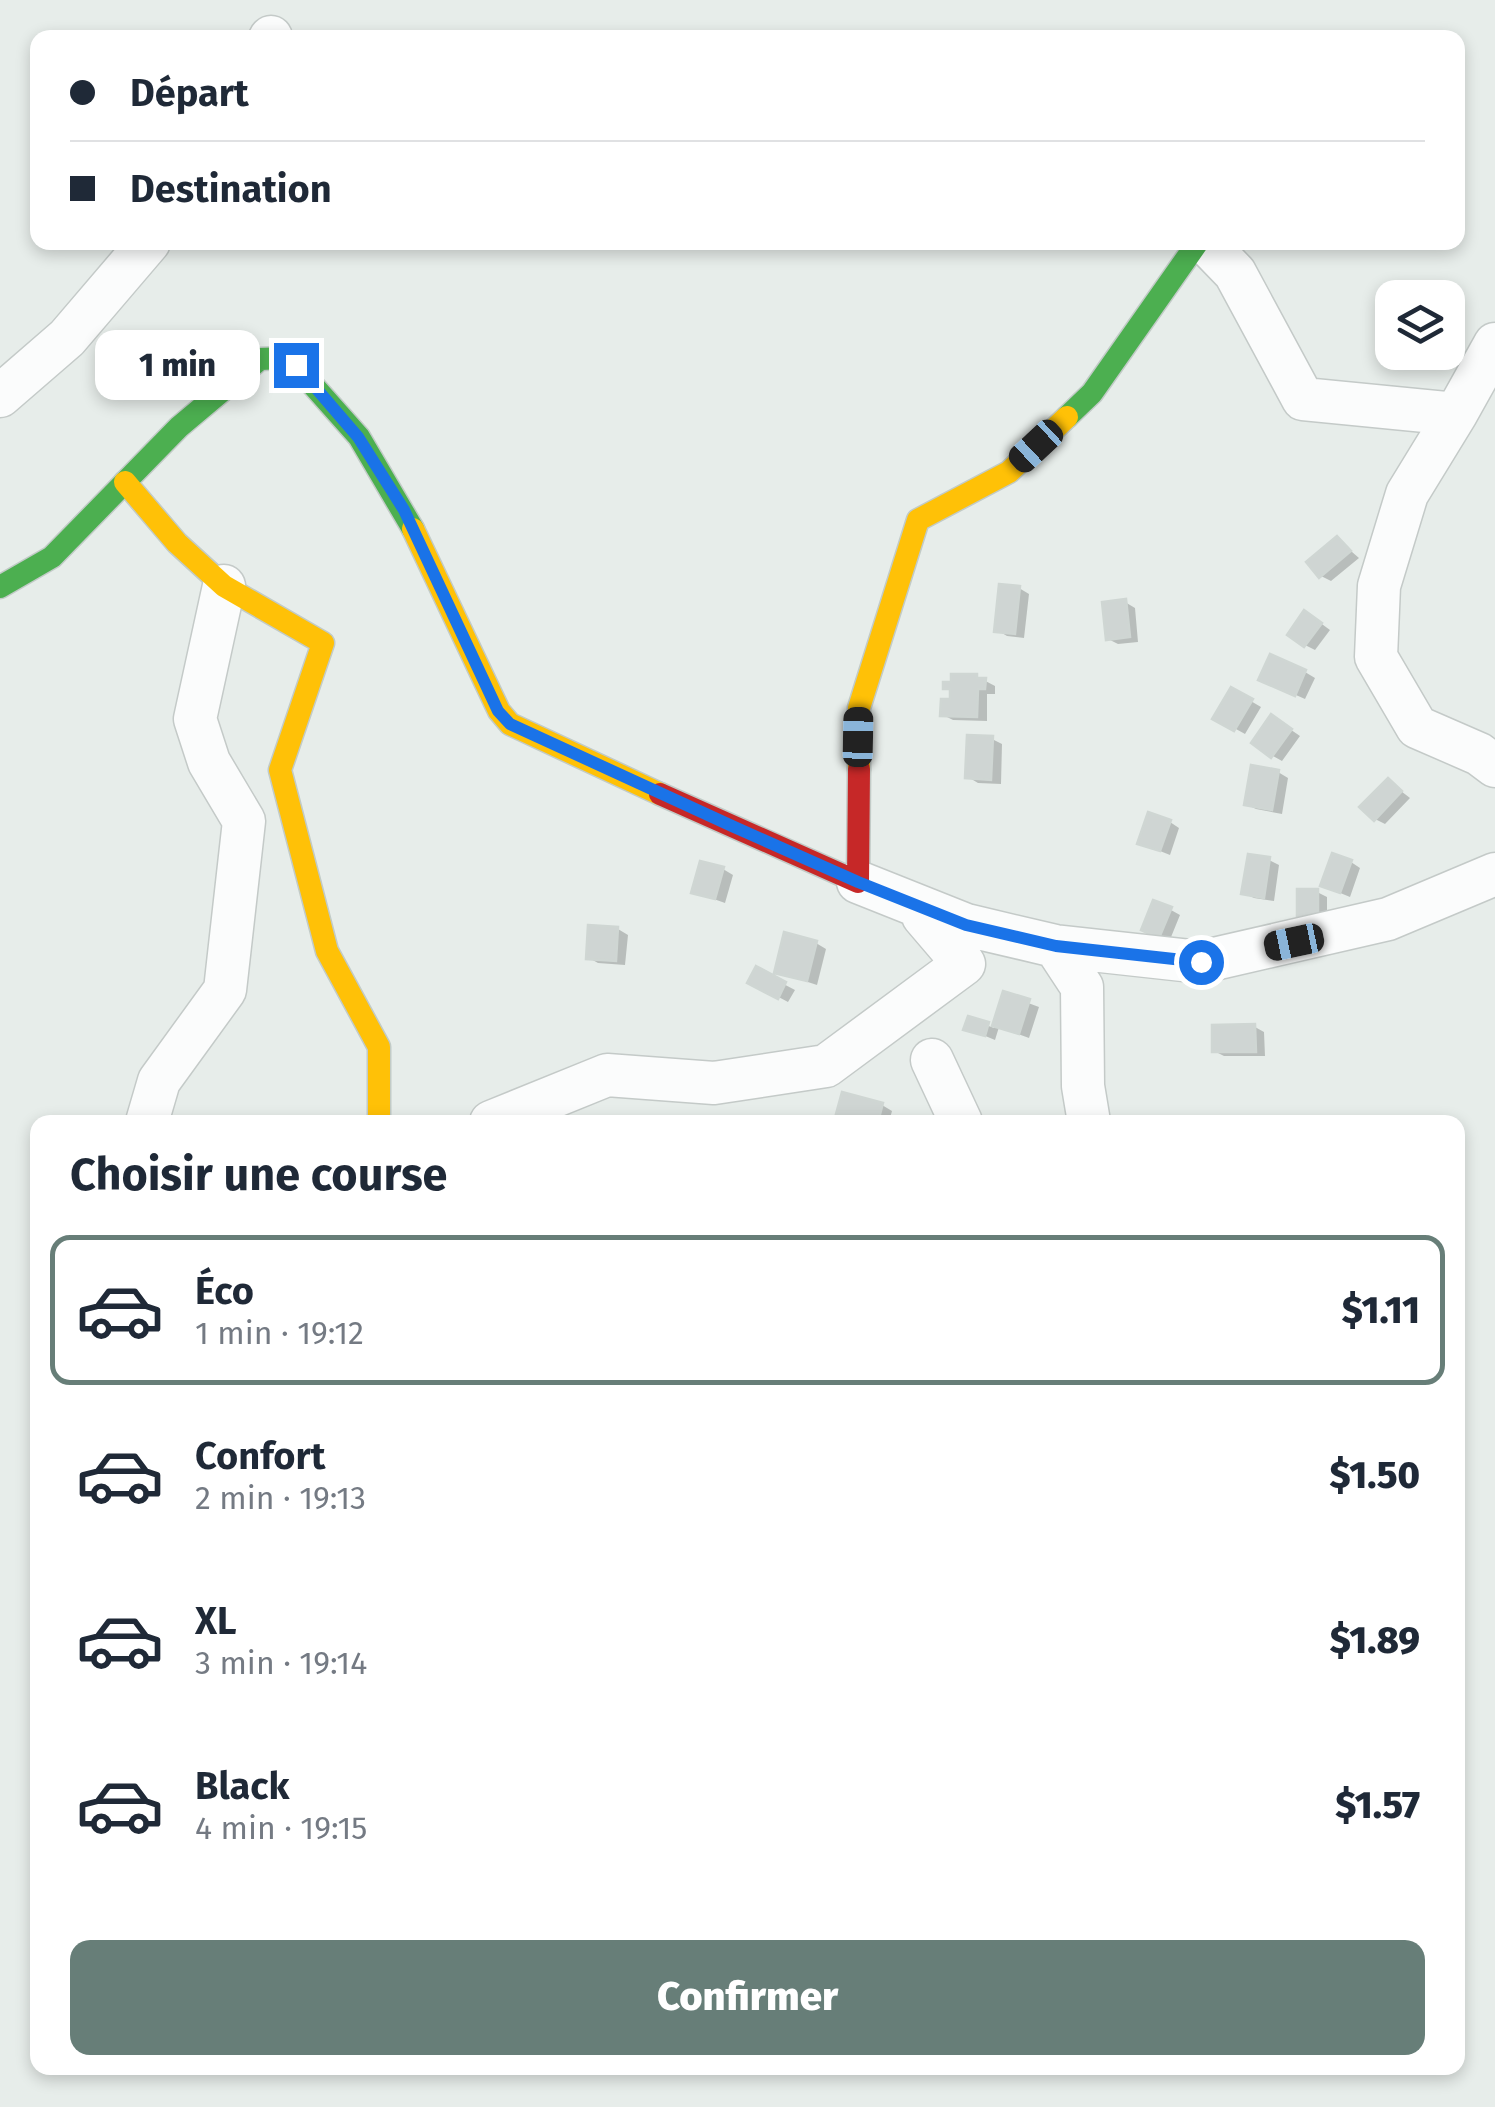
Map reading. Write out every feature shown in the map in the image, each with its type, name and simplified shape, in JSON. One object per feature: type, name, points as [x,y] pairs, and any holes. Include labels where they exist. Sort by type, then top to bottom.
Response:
[{"type":"street","points":[[0,396],[67,338],[142,250]]},
{"type":"street","points":[[858,882],[859,708],[918,520],[1008,472],[1092,393],[1195,250]]},
{"type":"street","points":[[1210,250],[1235,273],[1303,399],[1456,414]]},
{"type":"street","points":[[1495,344],[1408,494],[1379,586],[1376,657],[1417,726],[1479,754],[1495,766]]},
{"type":"street","points":[[0,587],[52,557],[179,427],[260,359],[284,358],[296,365],[358,437],[404,510],[498,711],[510,724],[858,882],[966,925],[1056,946],[1201,962],[1388,919],[1495,874]]},
{"type":"street","points":[[125,482],[177,543],[224,586],[323,643],[280,770],[327,950],[379,1047],[379,1115]]},
{"type":"street","points":[[149,1115],[159,1081],[225,990],[244,821],[208,762],[195,719],[224,586]]},
{"type":"street","points":[[509,1115],[607,1075],[714,1083],[826,1066],[964,964],[923,916]]},
{"type":"street","points":[[1056,946],[1082,987],[1083,1086],[1088,1115]]},
{"type":"street","points":[[932,1060],[959,1115]]},
{"type":"building","points":[[1337,536],[1351,551],[1319,578],[1306,562]]},
{"type":"building","points":[[999,584],[1020,586],[1015,634],[994,632]]},
{"type":"building","points":[[1126,599],[1130,637],[1106,640],[1102,602]]},
{"type":"building","points":[[1304,610],[1322,623],[1304,647],[1287,635]]},
{"type":"building","points":[[1270,654],[1306,670],[1295,696],[1258,680]]},
{"type":"building","points":[[951,674],[986,678],[985,689],[978,689],[977,717],[940,716],[941,699],[950,699],[950,689],[943,689],[943,682],[951,682]]},
{"type":"building","points":[[1231,687],[1253,699],[1234,731],[1212,719]]},
{"type":"building","points":[[1271,714],[1292,729],[1271,758],[1251,743]]},
{"type":"building","points":[[967,735],[993,736],[991,780],[965,778]]},
{"type":"building","points":[[1251,765],[1279,770],[1272,810],[1244,805]]},
{"type":"building","points":[[1388,778],[1402,791],[1374,821],[1359,807]]},
{"type":"building","points":[[1148,812],[1171,820],[1160,851],[1137,844]]},
{"type":"building","points":[[1332,853],[1352,860],[1340,893],[1320,886]]},
{"type":"building","points":[[1248,854],[1270,857],[1264,898],[1241,894]]},
{"type":"building","points":[[700,861],[724,867],[715,899],[691,893]]},
{"type":"building","points":[[1297,889],[1318,889],[1318,921],[1297,921]]},
{"type":"building","points":[[1153,900],[1172,907],[1159,938],[1141,930]]},
{"type":"building","points":[[588,925],[618,927],[616,961],[586,959]]},
{"type":"building","points":[[784,932],[817,941],[807,981],[774,973]]},
{"type":"building","points":[[756,966],[786,982],[778,999],[747,983]]},
{"type":"building","points":[[1003,991],[1030,999],[1019,1034],[992,1026]]},
{"type":"building","points":[[968,1016],[989,1022],[985,1036],[963,1030]]},
{"type":"building","points":[[1255,1024],[1256,1052],[1212,1052],[1212,1025]]},
{"type":"building","points":[[842,1092],[883,1103],[880,1115],[836,1114]]},
{"type":"traffic: fast","points":[[1067,417],[1092,393],[1192,250]]},
{"type":"traffic: fast","points":[[0,587],[52,557],[179,427],[260,359],[284,358],[295,365],[359,437],[413,529]]},
{"type":"traffic: slow","points":[[859,769],[859,708],[918,520],[1009,472],[1067,417]]},
{"type":"traffic: slow","points":[[125,482],[177,543],[224,586],[323,643],[280,770],[327,951],[379,1047],[379,1115]]},
{"type":"traffic: slow","points":[[413,529],[499,711],[510,724],[660,794]]},
{"type":"traffic: jam","points":[[660,794],[858,882],[859,769]]},
{"type":"route","points":[[296,365],[358,437],[404,510],[498,711],[510,724],[858,882],[966,925],[1056,946],[1201,962]]}]
